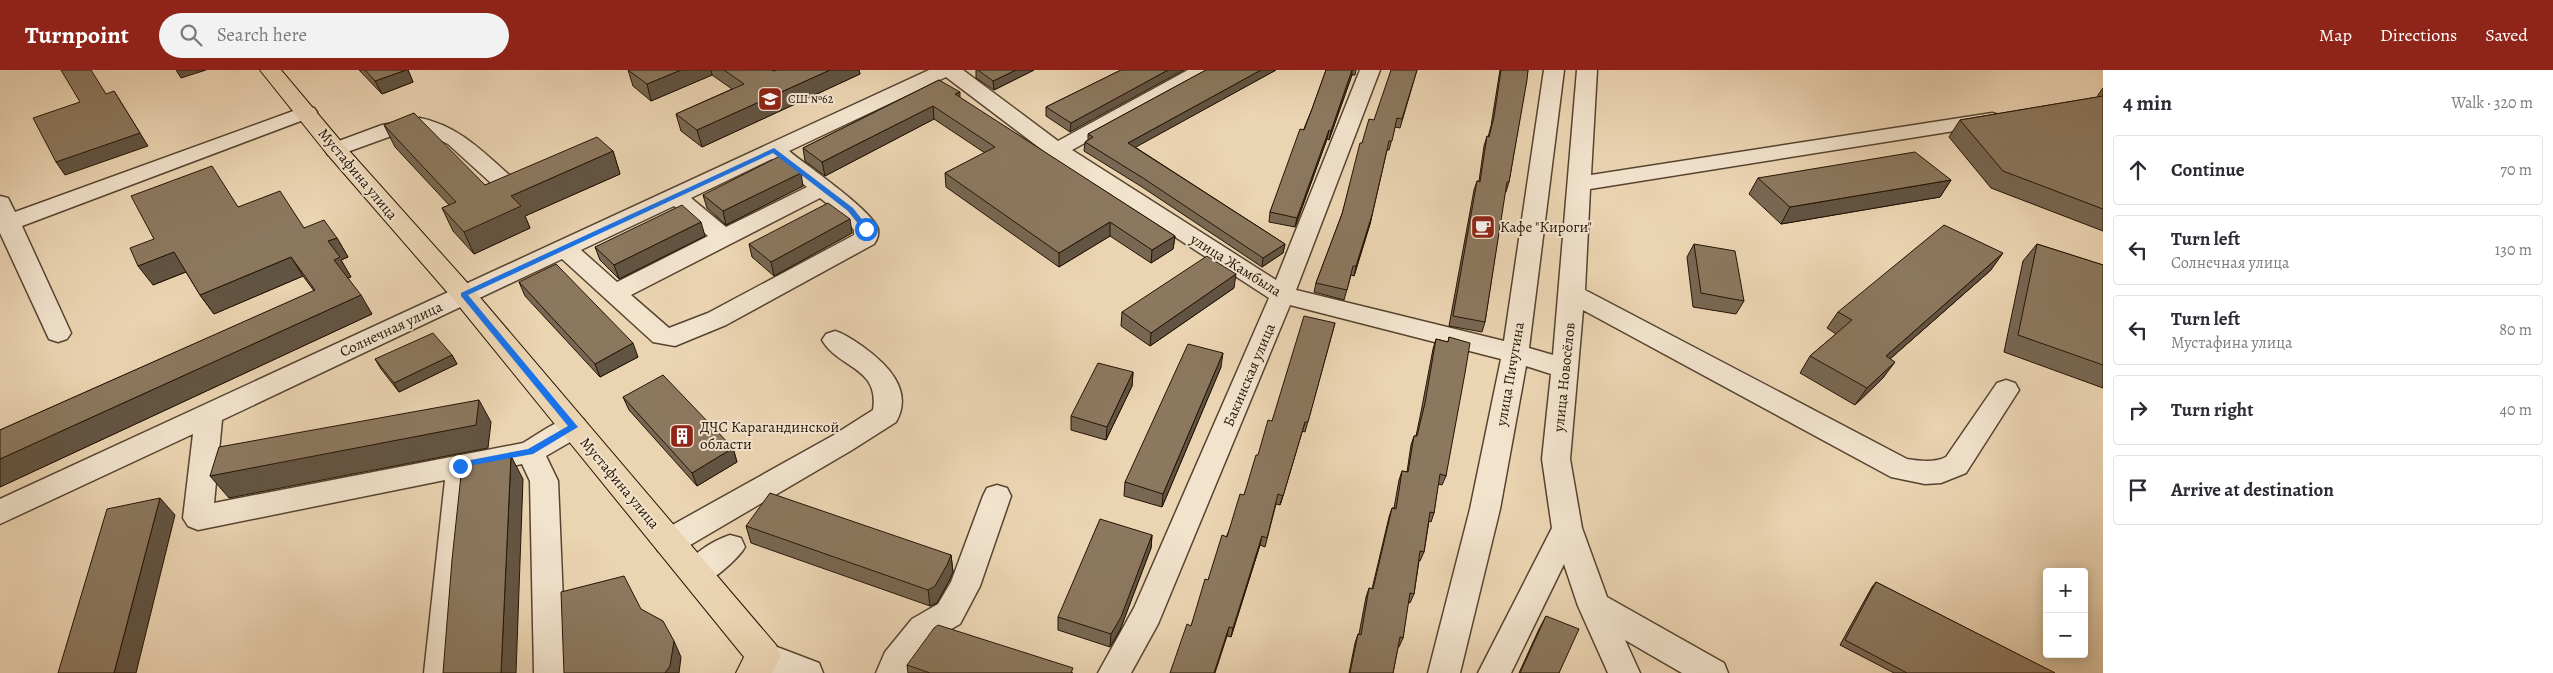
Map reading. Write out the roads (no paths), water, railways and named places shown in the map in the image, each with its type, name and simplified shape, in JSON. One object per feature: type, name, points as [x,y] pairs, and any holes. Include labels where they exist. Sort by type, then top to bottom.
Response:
[{"type":"main road","name":"Мустафина улица","points":[[270,70],[307,112],[336,150],[464,294],[695,573],[758,665]]},
{"type":"street","name":"Солнечная улица","points":[[0,512],[944,70]]},
{"type":"street","name":"улица Жамбыла","points":[[950,70],[1057,150],[1282,296],[1514,353],[1564,368]]},
{"type":"street","points":[[1057,150],[1203,70]]},
{"type":"street","name":"Бакинская улица","points":[[1114,673],[1147,614],[1282,296],[1370,70]]},
{"type":"street","name":"улица Пичугина","points":[[1444,673],[1485,509],[1514,353],[1554,70]]},
{"type":"street","name":"улица Новосёлов","points":[[1587,70],[1572,294],[1556,459],[1567,528],[1594,606],[1624,673]]},
{"type":"street","points":[[58,333],[3,217],[307,112]]},
{"type":"street","points":[[1578,184],[2009,116]]},
{"type":"street","points":[[564,248],[662,336],[675,337],[717,319],[866,239],[866,229],[850,210],[774,150]]},
{"type":"street","points":[[616,293],[822,188]]},
{"type":"street","points":[[1572,294],[1901,469],[1925,473],[1941,472],[1956,465],[2006,390]]},
{"type":"street","points":[[669,542],[842,443],[886,415],[888,399],[886,387],[876,373],[835,340]]},
{"type":"street","points":[[209,414],[198,518],[530,452],[574,427]]},
{"type":"street","points":[[530,452],[544,481],[550,673]]},
{"type":"street","points":[[440,673],[460,466]]},
{"type":"street","points":[[892,673],[897,662],[923,629],[949,614],[965,586],[998,496]]},
{"type":"street","points":[[1494,673],[1567,528]]},
{"type":"street","points":[[695,573],[730,547]]},
{"type":"street","points":[[1594,606],[1712,673]]},
{"type":"street","name":"Мустафина улица","points":[[758,665],[807,673]]},
{"type":"lane","points":[[336,150],[400,128],[418,124],[436,128],[458,142],[508,188],[522,187],[547,175]]},
{"type":"lane","points":[[676,196],[725,239]]},
{"type":"place","name":"СШ №62","points":[[770,99]]},
{"type":"place","name":"Кафе \"Кироги\"","points":[[1483,227]]},
{"type":"place","name":"ДЧС Карагандинской области","points":[[682,436]]}]
